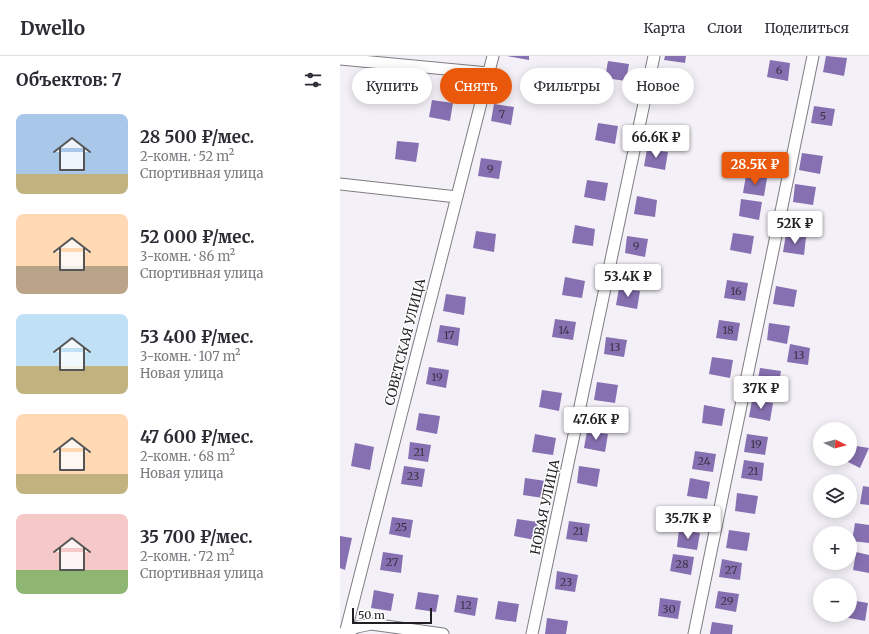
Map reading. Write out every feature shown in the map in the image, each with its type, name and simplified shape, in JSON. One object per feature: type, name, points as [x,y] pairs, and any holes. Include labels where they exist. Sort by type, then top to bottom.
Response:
[{"type":"street","name":"СОВЕТСКАЯ УЛИЦА","points":[[489,68],[493,56]]},
{"type":"street","name":"НОВАЯ УЛИЦА","points":[[532,634],[654,56]]},
{"type":"street","points":[[694,634],[814,56]]},
{"type":"street","points":[[340,59],[440,68]]},
{"type":"street","name":"СОВЕТСКАЯ УЛИЦА","points":[[343,633],[480,104]]},
{"type":"street","points":[[340,184],[457,197]]},
{"type":"street","points":[[343,633],[356,627],[371,624],[443,634]]},
{"type":"building","points":[[507,56],[529,56],[529,60]]},
{"type":"building","points":[[665,56],[686,56],[685,63],[664,60]]},
{"type":"building","points":[[826,56],[847,58],[844,76],[823,72]]},
{"type":"building","points":[[770,60],[790,63],[788,81],[767,77]]},
{"type":"building","points":[[608,61],[629,64],[628,68],[622,68],[622,80],[614,79],[614,68],[607,68]]},
{"type":"building","points":[[432,100],[440,101],[440,104],[453,104],[450,121],[429,117]]},
{"type":"building","points":[[494,104],[514,107],[511,125],[491,121]]},
{"type":"building","points":[[814,106],[835,109],[832,126],[811,123]]},
{"type":"building","points":[[598,123],[618,126],[615,144],[595,140]]},
{"type":"building","points":[[397,141],[419,143],[416,162],[395,159]]},
{"type":"building","points":[[647,149],[668,152],[665,170],[644,166]]},
{"type":"building","points":[[802,153],[823,156],[820,174],[799,170]]},
{"type":"building","points":[[750,154],[771,158],[768,175],[747,172]]},
{"type":"building","points":[[481,158],[502,161],[499,179],[478,176]]},
{"type":"building","points":[[746,175],[767,178],[764,196],[743,193]]},
{"type":"building","points":[[587,180],[608,183],[605,201],[584,197]]},
{"type":"building","points":[[795,184],[816,187],[813,205],[793,202]]},
{"type":"building","points":[[637,196],[657,200],[655,217],[634,214]]},
{"type":"building","points":[[741,199],[762,202],[759,220],[739,216]]},
{"type":"building","points":[[575,225],[595,229],[593,246],[572,243]]},
{"type":"building","points":[[476,231],[496,234],[494,252],[473,248]]},
{"type":"building","points":[[733,233],[754,236],[751,254],[730,250]]},
{"type":"building","points":[[786,234],[806,237],[804,255],[783,252]]},
{"type":"building","points":[[627,236],[648,239],[645,257],[625,253]]},
{"type":"building","points":[[565,277],[585,281],[582,298],[562,295]]},
{"type":"building","points":[[727,280],[748,283],[745,301],[724,298]]},
{"type":"building","points":[[776,286],[797,290],[794,307],[773,304]]},
{"type":"building","points":[[619,288],[640,291],[637,309],[616,305]]},
{"type":"building","points":[[446,294],[466,297],[464,315],[443,311]]},
{"type":"building","points":[[555,319],[576,322],[573,340],[552,337]]},
{"type":"building","points":[[719,320],[740,323],[737,341],[716,338]]},
{"type":"building","points":[[769,323],[790,326],[787,344],[767,340]]},
{"type":"building","points":[[440,325],[460,328],[458,346],[437,342]]},
{"type":"building","points":[[606,337],[627,340],[624,357],[604,354]]},
{"type":"building","points":[[790,344],[810,348],[808,365],[787,362]]},
{"type":"building","points":[[712,357],[733,360],[730,378],[709,374]]},
{"type":"building","points":[[429,367],[449,370],[446,388],[426,384]]},
{"type":"building","points":[[760,368],[781,371],[778,389],[757,385]]},
{"type":"building","points":[[597,382],[618,385],[615,403],[594,400]]},
{"type":"building","points":[[542,390],[562,393],[559,411],[539,407]]},
{"type":"building","points":[[752,400],[773,403],[770,421],[749,417]]},
{"type":"building","points":[[704,405],[725,409],[722,426],[702,423]]},
{"type":"building","points":[[419,413],[440,416],[437,434],[416,430]]},
{"type":"building","points":[[587,431],[608,434],[605,452],[584,448]]},
{"type":"building","points":[[535,434],[556,438],[553,455],[532,452]]},
{"type":"building","points":[[747,434],[768,437],[765,455],[744,452]]},
{"type":"building","points":[[410,442],[431,445],[428,462],[408,459]]},
{"type":"building","points":[[355,443],[374,447],[370,470],[351,466]]},
{"type":"building","points":[[857,446],[869,448],[860,468],[856,466]]},
{"type":"building","points":[[695,451],[716,454],[713,472],[692,469]]},
{"type":"building","points":[[744,460],[764,463],[762,481],[741,478]]},
{"type":"building","points":[[404,466],[425,469],[422,487],[401,484]]},
{"type":"building","points":[[579,466],[600,469],[597,487],[577,483]]},
{"type":"building","points":[[525,478],[546,481],[543,498],[523,495]]},
{"type":"building","points":[[690,478],[710,482],[707,499],[687,496]]},
{"type":"building","points":[[863,486],[869,487],[869,505],[860,504]]},
{"type":"building","points":[[737,493],[758,496],[755,514],[735,511]]},
{"type":"building","points":[[684,506],[705,510],[702,527],[681,524]]},
{"type":"building","points":[[392,517],[413,520],[410,538],[389,534]]},
{"type":"building","points":[[517,519],[538,522],[535,540],[514,536]]},
{"type":"building","points":[[569,521],[590,524],[587,542],[566,539]]},
{"type":"building","points":[[855,523],[869,525],[869,543],[857,542],[857,526],[854,526]]},
{"type":"building","points":[[679,529],[700,533],[697,550],[677,547]]},
{"type":"building","points":[[729,530],[750,533],[747,551],[726,548]]},
{"type":"building","points":[[340,536],[352,538],[345,570],[340,568]]},
{"type":"building","points":[[383,552],[403,555],[401,573],[380,570]]},
{"type":"building","points":[[857,552],[869,555],[869,573],[853,570],[857,570]]},
{"type":"building","points":[[673,554],[694,557],[691,575],[670,571]]},
{"type":"building","points":[[722,559],[742,563],[740,580],[719,577]]},
{"type":"building","points":[[557,571],[578,575],[575,592],[555,589]]},
{"type":"building","points":[[374,590],[394,594],[391,611],[371,608]]},
{"type":"building","points":[[718,591],[739,594],[736,612],[715,608]]},
{"type":"building","points":[[418,592],[439,595],[436,612],[415,609]]},
{"type":"building","points":[[457,595],[478,598],[475,616],[454,612]]},
{"type":"building","points":[[660,598],[681,601],[678,619],[658,616]]},
{"type":"building","points":[[498,601],[519,604],[516,622],[495,619]]},
{"type":"building","points":[[857,601],[868,603],[865,621],[857,619]]},
{"type":"building","points":[[547,618],[568,621],[566,634],[545,634]]},
{"type":"building","points":[[712,622],[733,625],[732,634],[710,634]]}]
